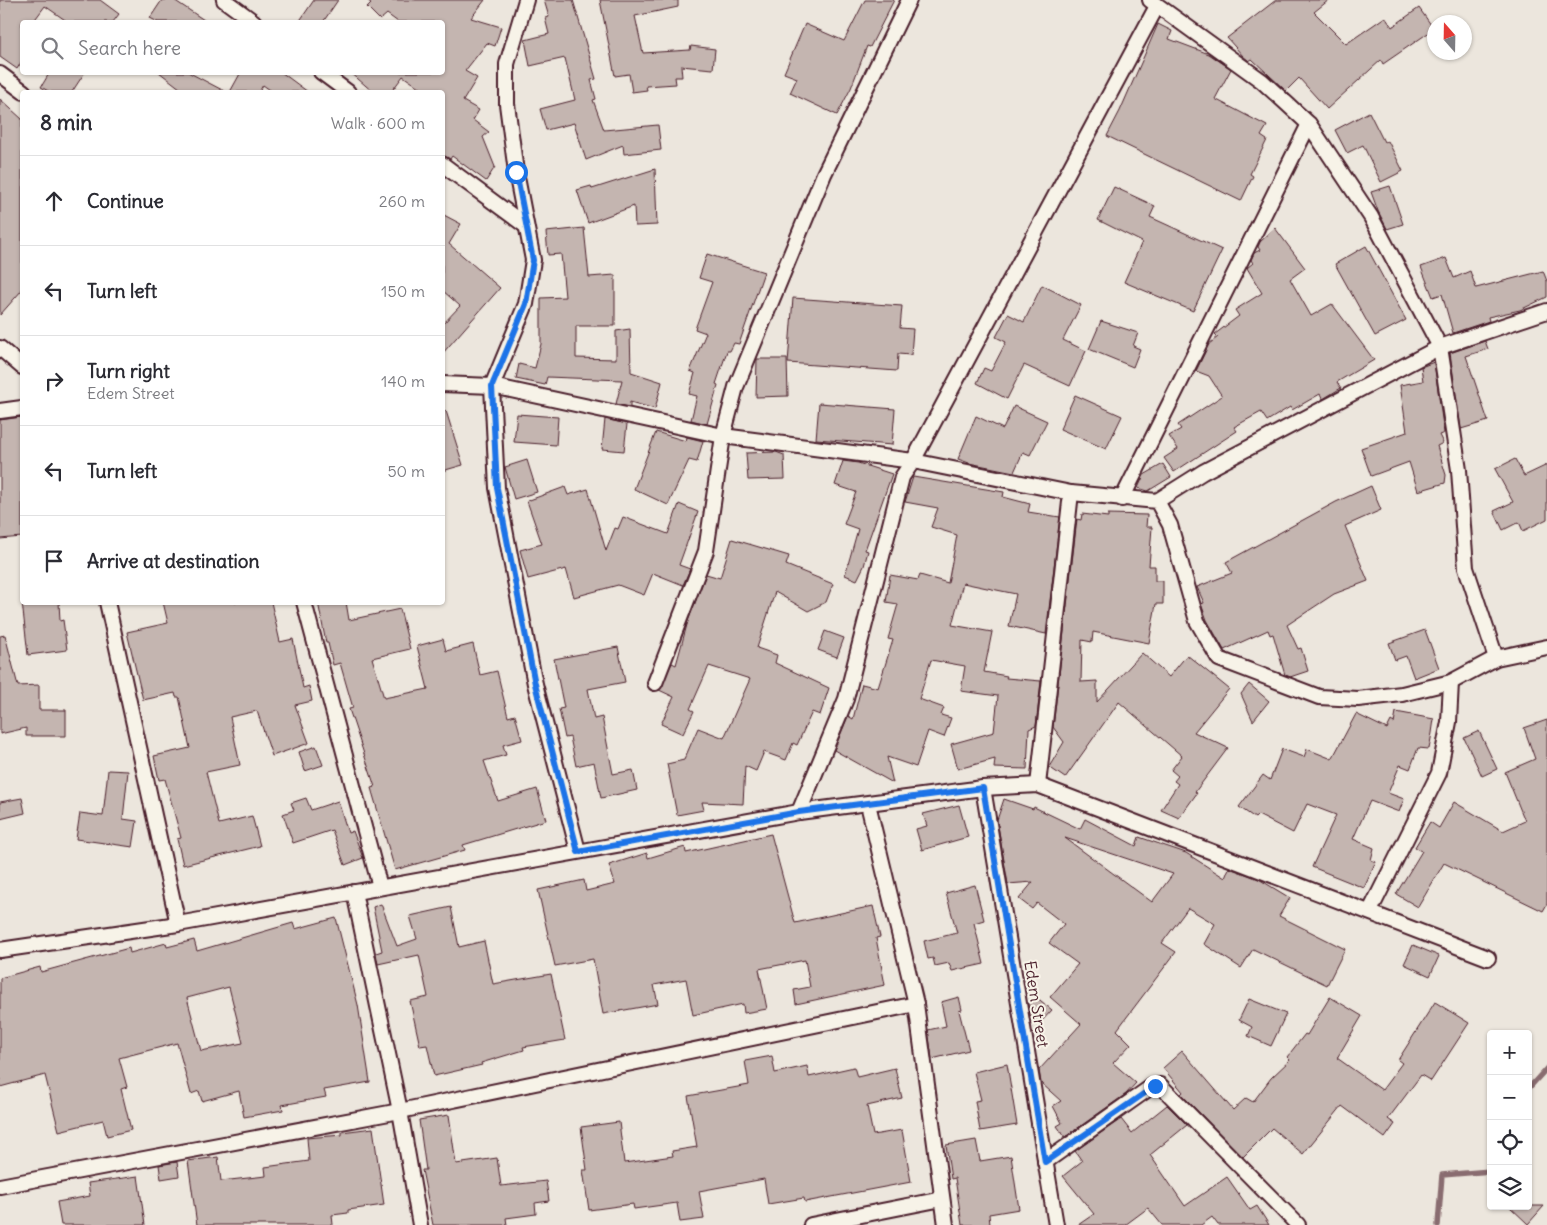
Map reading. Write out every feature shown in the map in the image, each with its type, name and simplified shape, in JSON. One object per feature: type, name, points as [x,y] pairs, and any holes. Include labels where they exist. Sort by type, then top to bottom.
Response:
[{"type":"street","points":[[224,0],[251,20]]},
{"type":"street","points":[[655,683],[706,551],[723,436],[736,387],[824,174],[909,0]]},
{"type":"street","points":[[522,2],[507,64],[506,104],[516,172],[533,260],[526,304],[492,386],[497,488],[535,684],[578,852]]},
{"type":"street","points":[[799,812],[846,699],[902,477],[913,461],[1154,3],[1262,81],[1309,124],[1371,217],[1440,347],[1460,470],[1466,568],[1496,658]]},
{"type":"street","points":[[0,74],[21,90]]},
{"type":"street","points":[[325,75],[345,90]]},
{"type":"street","points":[[1122,499],[1309,124]]},
{"type":"street","points":[[445,166],[526,226]]},
{"type":"street","points":[[445,384],[492,386],[723,436],[913,461],[1071,493],[1157,501],[1203,472],[1440,347],[1547,311]]},
{"type":"street","points":[[0,348],[20,364]]},
{"type":"street","points":[[0,411],[20,408]]},
{"type":"street","points":[[1038,785],[1071,493]]},
{"type":"street","points":[[1157,501],[1170,525],[1197,621],[1219,659],[1319,697],[1366,698],[1402,694],[1451,682],[1496,658],[1547,647]]},
{"type":"street","points":[[107,605],[178,924]]},
{"type":"street","points":[[305,605],[380,887]]},
{"type":"street","points":[[1370,911],[1439,773],[1448,722],[1451,682]]},
{"type":"street","points":[[0,950],[178,924],[799,812],[983,788],[1038,785],[1370,911],[1488,958]]},
{"type":"street","name":"Edem Street","points":[[983,788],[1056,1225]]},
{"type":"street","points":[[868,804],[916,1004],[946,1225]]},
{"type":"street","points":[[354,892],[400,1111],[420,1225]]},
{"type":"street","points":[[0,1186],[400,1111],[916,1004]]},
{"type":"street","points":[[1045,1162],[1151,1087],[1160,1085],[1298,1225]]},
{"type":"street","points":[[810,1225],[942,1199]]},
{"type":"building","points":[[0,0],[100,0],[119,14],[114,20],[65,20],[45,6],[34,20],[20,20],[20,64],[17,69],[0,57]]},
{"type":"building","points":[[162,0],[174,0],[204,20],[154,20],[150,18]]},
{"type":"building","points":[[314,0],[338,0],[324,20],[300,20]]},
{"type":"building","points":[[367,0],[485,0],[471,18],[501,27],[495,46],[487,43],[465,71],[477,78],[463,101],[479,110],[473,120],[489,132],[483,137],[495,167],[486,181],[452,156],[450,159],[445,156],[445,90],[423,90],[403,76],[392,90],[371,90],[353,75],[445,75],[445,20],[395,20],[387,14],[380,20],[367,7],[371,3]]},
{"type":"building","points":[[544,0],[573,0],[596,79],[591,80],[596,99],[593,100],[604,130],[658,125],[661,150],[624,154],[623,145],[586,160],[574,123],[546,130],[540,109],[575,100],[565,58],[530,66],[525,40],[549,34],[545,18],[549,17]]},
{"type":"building","points":[[600,0],[678,0],[678,7],[635,16],[643,53],[690,50],[691,46],[715,49],[713,69],[681,66],[682,77],[675,77],[676,84],[646,86],[647,90],[632,92],[629,74],[615,76]]},
{"type":"building","points":[[865,0],[894,0],[870,47],[867,46],[851,88],[837,115],[790,93],[797,78],[784,73],[805,24],[844,41]]},
{"type":"building","points":[[1276,0],[1329,0],[1314,12],[1346,44],[1385,17],[1392,27],[1419,8],[1427,19],[1427,34],[1383,64],[1381,60],[1327,109],[1299,78],[1286,91],[1252,59],[1249,61],[1243,56],[1227,38]]},
{"type":"building","points":[[1158,24],[1172,31],[1169,39],[1209,54],[1231,69],[1215,99],[1267,126],[1261,136],[1267,140],[1250,174],[1253,176],[1241,201],[1107,136]]},
{"type":"building","points":[[48,75],[83,75],[73,90],[46,90],[41,87]]},
{"type":"building","points":[[163,75],[194,75],[222,90],[182,90]]},
{"type":"building","points":[[239,75],[285,75],[305,90],[270,90],[263,85],[260,90],[231,90]]},
{"type":"building","points":[[0,99],[20,117],[20,292],[0,315]]},
{"type":"building","points":[[1369,112],[1384,142],[1388,141],[1403,171],[1381,182],[1363,145],[1347,153],[1335,130]]},
{"type":"building","points":[[655,169],[657,225],[635,226],[634,206],[588,223],[577,190],[591,186],[592,189]]},
{"type":"building","points":[[1390,186],[1403,224],[1387,229],[1371,192]]},
{"type":"building","points":[[1114,187],[1155,206],[1150,217],[1222,250],[1193,311],[1124,282],[1142,242],[1098,220]]},
{"type":"building","points":[[445,216],[461,224],[449,244],[500,288],[445,351],[445,322],[460,306],[445,293]]},
{"type":"building","points":[[584,228],[589,277],[615,275],[615,326],[576,326],[576,358],[616,359],[616,331],[630,329],[631,372],[662,382],[655,409],[630,402],[630,407],[616,404],[622,380],[547,377],[545,385],[516,379],[519,364],[535,368],[541,344],[541,298],[565,297],[561,254],[548,255],[546,232]]},
{"type":"building","points":[[1275,228],[1305,268],[1290,279],[1311,316],[1332,304],[1374,360],[1337,382],[1341,388],[1323,399],[1320,394],[1292,410],[1290,407],[1267,421],[1261,412],[1234,427],[1237,431],[1174,472],[1164,458],[1178,449],[1169,436],[1181,429],[1178,425],[1222,396],[1209,376],[1196,371],[1209,344],[1218,337],[1215,334],[1239,316],[1235,310],[1262,293],[1247,268],[1253,263],[1251,260],[1254,253],[1260,250],[1258,247],[1260,242]]},
{"type":"building","points":[[1366,246],[1406,320],[1375,336],[1335,264]]},
{"type":"building","points":[[707,254],[764,272],[739,344],[734,343],[730,351],[727,351],[716,384],[718,385],[707,424],[691,420],[697,396],[689,394],[695,373],[690,371],[706,333],[695,329],[712,282],[699,278]]},
{"type":"building","points":[[1446,258],[1454,278],[1470,271],[1476,288],[1543,271],[1547,281],[1547,297],[1520,310],[1488,317],[1489,321],[1453,333],[1442,294],[1433,297],[1421,267]]},
{"type":"building","points":[[1042,285],[1081,305],[1063,340],[1086,351],[1070,386],[1024,365],[1007,399],[977,383],[984,368],[991,371],[1006,342],[996,337],[1008,314],[1024,322]]},
{"type":"building","points":[[793,298],[902,306],[900,328],[913,329],[911,355],[898,354],[897,371],[788,363]]},
{"type":"building","points":[[1101,321],[1138,333],[1133,346],[1140,349],[1133,367],[1089,349]]},
{"type":"building","points":[[1485,341],[1488,349],[1466,356],[1488,421],[1461,429],[1450,353]]},
{"type":"building","points":[[757,359],[787,359],[788,396],[756,397]]},
{"type":"building","points":[[1434,362],[1444,433],[1439,435],[1443,443],[1437,446],[1446,475],[1445,483],[1418,491],[1409,462],[1371,476],[1361,448],[1407,432],[1400,385],[1423,381],[1421,367]]},
{"type":"building","points":[[1075,395],[1122,416],[1106,449],[1060,429]]},
{"type":"building","points":[[819,403],[895,409],[892,445],[816,439]]},
{"type":"building","points":[[1014,406],[1047,421],[1030,455],[1023,452],[1014,472],[958,459],[976,416],[1003,429]]},
{"type":"building","points":[[445,411],[463,465],[445,470]]},
{"type":"building","points":[[517,414],[558,417],[556,445],[514,442]]},
{"type":"building","points":[[20,417],[20,537],[0,539],[0,420]]},
{"type":"building","points":[[605,419],[627,424],[624,451],[602,449]]},
{"type":"building","points":[[656,432],[686,441],[687,437],[703,441],[697,462],[689,460],[668,505],[634,489]]},
{"type":"building","points":[[776,452],[784,455],[785,479],[748,480],[746,453]]},
{"type":"building","points":[[1515,459],[1524,476],[1547,465],[1547,519],[1523,531],[1519,522],[1503,530],[1494,511],[1513,502],[1495,469]]},
{"type":"building","points":[[527,460],[537,492],[514,499],[505,467]]},
{"type":"building","points":[[843,461],[858,463],[892,474],[865,550],[868,551],[864,566],[857,580],[845,575],[858,529],[844,524],[856,492],[835,485]]},
{"type":"building","points":[[1163,464],[1171,477],[1148,491],[1138,488],[1144,475]]},
{"type":"building","points":[[913,477],[1004,492],[1003,497],[1030,504],[1028,512],[1060,517],[1046,634],[1009,626],[1016,594],[963,583],[952,625],[992,632],[984,672],[1007,676],[1006,678],[1041,681],[1036,726],[1029,729],[1027,769],[994,768],[995,759],[958,769],[951,744],[994,732],[998,696],[961,691],[965,666],[931,660],[919,699],[944,708],[941,715],[951,718],[944,737],[928,731],[916,767],[887,757],[893,783],[834,750],[848,716],[853,719],[862,684],[878,688],[893,640],[888,639],[898,604],[886,602],[890,575],[918,580],[920,575],[948,583],[957,535],[931,527],[938,508],[905,502]]},
{"type":"building","points":[[1371,486],[1381,510],[1345,526],[1368,581],[1334,594],[1287,625],[1298,649],[1301,648],[1308,671],[1290,677],[1285,675],[1273,634],[1270,635],[1268,630],[1224,650],[1207,620],[1201,604],[1204,603],[1197,587],[1232,573],[1226,562],[1336,502]]},
{"type":"building","points":[[565,487],[568,495],[588,489],[606,551],[615,528],[618,529],[623,517],[668,534],[679,504],[698,512],[679,565],[690,569],[683,585],[653,573],[644,595],[618,585],[574,597],[566,569],[528,579],[520,550],[542,544],[527,501]]},
{"type":"building","points":[[1082,514],[1108,517],[1108,514],[1147,515],[1146,527],[1152,527],[1149,566],[1155,566],[1155,581],[1163,581],[1163,604],[1156,604],[1149,643],[1093,632],[1092,642],[1082,640],[1081,682],[1097,681],[1097,702],[1142,653],[1169,677],[1187,655],[1229,689],[1194,732],[1228,748],[1195,792],[1197,793],[1179,818],[1161,810],[1178,784],[1174,781],[1178,776],[1171,770],[1182,756],[1119,702],[1065,778],[1049,767],[1064,742],[1053,727],[1077,519],[1081,520]]},
{"type":"building","points":[[732,539],[789,556],[786,565],[833,584],[826,602],[808,611],[775,592],[757,648],[777,655],[775,663],[829,688],[820,715],[812,712],[797,745],[793,743],[786,760],[764,752],[756,771],[745,766],[743,804],[702,802],[704,810],[677,815],[667,764],[684,760],[698,728],[724,738],[750,679],[709,666],[690,709],[694,711],[683,734],[661,724],[674,697],[659,690],[672,663],[676,665],[688,621],[706,574],[720,578]]},
{"type":"building","points":[[22,605],[59,605],[60,621],[63,620],[67,650],[28,655]]},
{"type":"building","points":[[164,605],[272,605],[280,642],[293,639],[303,688],[309,686],[312,701],[295,705],[309,743],[272,756],[257,711],[230,717],[240,765],[206,772],[219,824],[252,816],[260,846],[183,865],[177,839],[181,838],[165,779],[159,780],[154,756],[190,748],[179,697],[176,697],[175,693],[143,700],[127,632],[168,623]]},
{"type":"building","points":[[319,605],[346,605],[349,620],[400,609],[410,649],[372,658],[384,698],[428,689],[417,646],[443,639],[446,651],[473,644],[480,675],[497,671],[508,717],[515,715],[522,740],[503,745],[506,755],[484,761],[498,801],[537,789],[546,820],[463,845],[465,850],[395,870],[371,788],[375,787],[349,709],[353,708],[340,663],[333,665],[328,643],[326,643]]},
{"type":"building","points":[[1425,630],[1439,668],[1414,678],[1406,656],[1395,660],[1389,643]]},
{"type":"building","points":[[825,631],[844,638],[837,657],[818,650]]},
{"type":"building","points":[[5,635],[18,686],[39,685],[39,710],[66,710],[66,736],[26,736],[26,728],[0,734],[0,636]]},
{"type":"building","points":[[618,647],[625,682],[588,689],[594,719],[602,717],[613,774],[633,770],[637,790],[601,798],[594,762],[576,766],[570,737],[565,738],[559,709],[564,708],[554,659]]},
{"type":"building","points":[[1249,684],[1269,701],[1253,721],[1241,694]]},
{"type":"building","points":[[1396,712],[1434,719],[1432,733],[1429,749],[1418,748],[1410,769],[1400,765],[1388,793],[1404,799],[1399,812],[1370,801],[1353,839],[1374,848],[1371,860],[1376,862],[1364,888],[1312,867],[1336,815],[1307,804],[1293,833],[1258,815],[1255,818],[1239,807],[1263,775],[1270,780],[1282,749],[1304,757],[1307,749],[1332,759],[1356,714],[1387,729],[1391,721],[1394,723]]},
{"type":"building","points":[[1547,720],[1547,904],[1543,911],[1444,863],[1418,907],[1396,894],[1422,851],[1415,847],[1430,822],[1439,828],[1454,802],[1503,831],[1525,821],[1505,772],[1535,759],[1524,728]]},
{"type":"building","points":[[1479,731],[1497,769],[1482,776],[1464,738]]},
{"type":"building","points":[[316,746],[323,765],[305,771],[299,752]]},
{"type":"building","points":[[108,770],[128,771],[123,819],[137,821],[133,847],[76,839],[80,813],[103,816]]},
{"type":"building","points":[[22,798],[25,813],[0,819],[0,802]]},
{"type":"building","points":[[306,798],[311,810],[338,801],[348,833],[353,831],[363,858],[345,865],[332,830],[293,843],[283,814],[294,810],[291,803]]},
{"type":"building","points":[[1004,799],[1033,809],[1034,807],[1080,829],[1085,819],[1136,846],[1139,837],[1186,853],[1225,878],[1229,868],[1257,878],[1290,898],[1279,916],[1345,949],[1327,985],[1253,949],[1241,968],[1204,944],[1215,924],[1188,908],[1162,943],[1176,952],[1117,1030],[1131,1044],[1113,1063],[1136,1083],[1126,1094],[1065,1137],[1057,1126],[1062,1123],[1053,1106],[1061,1101],[1041,1083],[1039,1070],[1081,1024],[1050,997],[1078,964],[1049,943],[1064,924],[1037,903],[1032,909],[1019,899],[1033,882],[1008,884],[997,820]],"holes":[[[1065,838],[1173,874],[1152,902]]]},
{"type":"building","points":[[959,805],[968,837],[922,850],[916,829],[927,826],[923,814]]},
{"type":"building","points":[[771,834],[795,923],[873,906],[880,937],[876,938],[885,985],[796,1004],[794,990],[810,987],[805,960],[759,969],[767,1009],[744,1013],[743,1004],[693,1015],[686,979],[654,985],[658,1004],[603,1014],[593,959],[555,966],[538,890],[584,880],[586,891],[615,884],[609,865],[647,853],[648,858],[685,847],[686,853]]},
{"type":"building","points":[[975,885],[984,920],[974,923],[984,964],[952,971],[949,963],[935,966],[933,958],[928,959],[924,941],[957,933],[946,893]]},
{"type":"building","points":[[381,904],[397,946],[417,939],[410,916],[451,907],[459,947],[484,941],[493,984],[551,974],[565,1040],[523,1047],[524,1050],[481,1063],[482,1065],[434,1076],[427,1045],[420,1046],[410,1001],[428,997],[419,955],[378,964],[376,953],[382,951],[373,907]]},
{"type":"building","points":[[336,918],[358,1005],[370,1082],[324,1090],[326,1097],[282,1105],[283,1110],[244,1117],[239,1091],[202,1101],[199,1091],[191,1094],[177,1043],[119,1058],[127,1087],[121,1089],[131,1130],[107,1136],[103,1120],[59,1131],[45,1075],[0,1087],[0,978],[40,967],[41,972],[129,948],[130,953],[166,943],[167,947],[194,940],[197,951],[293,923],[295,929]],"holes":[[[229,987],[243,1043],[201,1051],[187,998]]]},
{"type":"building","points":[[1413,945],[1439,956],[1430,976],[1404,964]]},
{"type":"building","points":[[1035,996],[1052,1010],[1040,1023],[1030,1015],[1028,1004]]},
{"type":"building","points":[[959,997],[962,1010],[959,1011],[969,1050],[932,1059],[928,1030],[946,1026],[941,1002]]},
{"type":"building","points":[[1330,997],[1362,1016],[1337,1058],[1382,1090],[1402,1063],[1398,1060],[1435,1002],[1469,1023],[1431,1081],[1421,1075],[1388,1119],[1395,1124],[1385,1138],[1342,1106],[1303,1154],[1272,1128],[1243,1157],[1181,1094],[1183,1092],[1163,1068],[1182,1051],[1233,1110],[1246,1098],[1253,1102],[1271,1078],[1290,1060],[1287,1057],[1305,1034],[1307,1035]]},
{"type":"building","points":[[1249,999],[1286,1014],[1271,1046],[1248,1036],[1252,1027],[1239,1020]]},
{"type":"building","points":[[772,1056],[775,1073],[807,1066],[809,1077],[854,1067],[857,1077],[895,1068],[902,1098],[867,1106],[873,1135],[902,1130],[911,1182],[805,1202],[804,1198],[768,1204],[764,1179],[699,1191],[704,1219],[680,1222],[677,1203],[634,1209],[633,1204],[589,1210],[583,1170],[587,1170],[581,1127],[619,1122],[624,1163],[673,1156],[672,1151],[697,1147],[688,1096],[749,1085],[745,1061]]},
{"type":"building","points":[[1007,1064],[1017,1125],[980,1131],[975,1101],[981,1100],[974,1072]]},
{"type":"building","points":[[1167,1105],[1187,1125],[1150,1155],[1185,1206],[1227,1177],[1250,1210],[1257,1206],[1269,1225],[1218,1225],[1212,1217],[1201,1225],[1162,1225],[1148,1208],[1125,1225],[1078,1225],[1094,1214],[1063,1176],[1082,1161],[1075,1151],[1121,1119],[1132,1133]]},
{"type":"building","points":[[449,1115],[456,1164],[497,1158],[501,1186],[546,1181],[549,1201],[535,1203],[536,1214],[506,1218],[507,1225],[433,1225],[422,1170],[426,1170],[419,1120]]},
{"type":"building","points":[[373,1128],[384,1205],[348,1210],[348,1213],[332,1215],[333,1225],[197,1225],[188,1161],[218,1157],[221,1181],[266,1176],[265,1167],[309,1161],[307,1138],[342,1135],[342,1132]]},
{"type":"building","points":[[976,1140],[980,1161],[1011,1156],[1019,1209],[989,1214],[990,1225],[962,1225],[955,1178],[951,1179],[946,1145]]},
{"type":"building","points":[[177,1162],[179,1176],[161,1179],[159,1165]]},
{"type":"building","points":[[138,1176],[145,1225],[61,1225],[57,1202],[90,1196],[88,1183]]},
{"type":"building","points":[[1532,1206],[1544,1206],[1528,1224],[1513,1210],[1532,1210]]},
{"type":"waterway","points":[[1532,1085],[1547,1068]]},
{"type":"waterway","points":[[1438,1225],[1442,1175],[1487,1171]]},
{"type":"route","points":[[516,172],[533,260],[526,304],[492,386],[497,488],[535,684],[578,852],[799,812],[983,788],[1045,1162],[1155,1086]]}]
